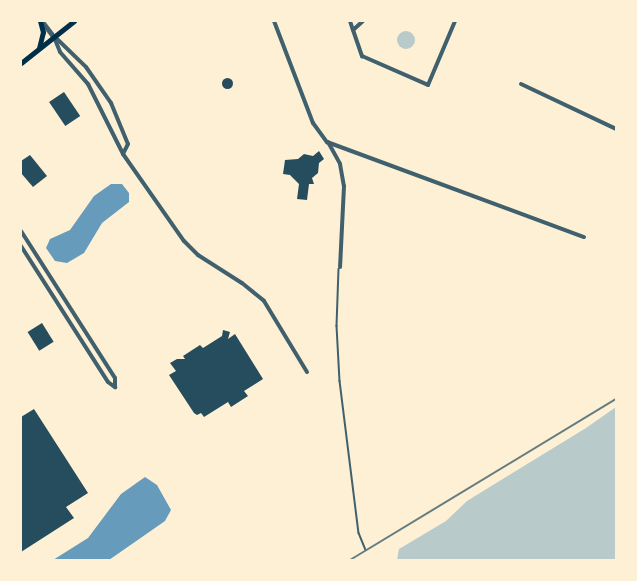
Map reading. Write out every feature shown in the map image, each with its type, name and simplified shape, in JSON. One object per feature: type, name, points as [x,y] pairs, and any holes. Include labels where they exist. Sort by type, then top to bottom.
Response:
[{"type":"main road","points":[[38,49],[43,32],[41,21]]},
{"type":"main road","points":[[21,63],[74,21]]},
{"type":"street","points":[[41,21],[86,67],[111,103],[128,144],[123,154]]},
{"type":"street","points":[[274,21],[313,123],[327,142],[343,173],[339,267]]},
{"type":"street","points":[[350,21],[362,56],[428,85],[455,21]]},
{"type":"street","points":[[353,30],[363,21]]},
{"type":"street","points":[[54,36],[60,52],[88,84],[123,154],[191,250],[242,283],[264,302],[307,372]]},
{"type":"street","points":[[521,84],[616,129]]},
{"type":"street","points":[[327,142],[584,237]]},
{"type":"street","points":[[21,231],[115,378],[115,387],[108,382],[21,246]]},
{"type":"lane","points":[[339,267],[337,326],[340,381],[356,510],[362,544],[366,550]]},
{"type":"shaded area","points":[[402,31],[410,31],[415,36],[413,47],[402,49],[397,44],[397,36]]},
{"type":"shaded area","points":[[616,407],[616,560],[397,560],[399,549],[446,521],[467,501]]},
{"type":"water","points":[[111,184],[122,184],[129,193],[129,202],[102,223],[84,253],[67,263],[55,261],[46,248],[50,239],[70,230],[94,196]]},
{"type":"water","points":[[145,477],[157,485],[171,510],[165,521],[109,560],[53,560],[88,538],[121,494]]},
{"type":"building","points":[[227,77],[233,83],[227,89],[221,83]]},
{"type":"building","points":[[64,92],[80,116],[65,126],[49,102]]},
{"type":"building","points":[[319,151],[324,159],[319,163],[318,173],[312,178],[314,184],[309,184],[307,200],[297,199],[299,184],[290,175],[283,174],[285,160],[298,159],[304,154],[313,156]]},
{"type":"building","points":[[30,155],[47,176],[33,187],[21,173],[21,161]]},
{"type":"building","points":[[42,323],[54,342],[39,351],[28,332]]},
{"type":"building","points":[[223,330],[230,332],[228,339],[235,334],[263,379],[244,391],[248,396],[231,407],[228,402],[204,417],[201,413],[197,415],[194,413],[169,375],[176,371],[170,363],[177,359],[185,359],[183,356],[200,345],[203,348],[222,336]]},
{"type":"building","points":[[34,409],[88,493],[66,507],[74,518],[21,552],[21,417]]},
{"type":"railway","points":[[350,560],[616,399]]}]
